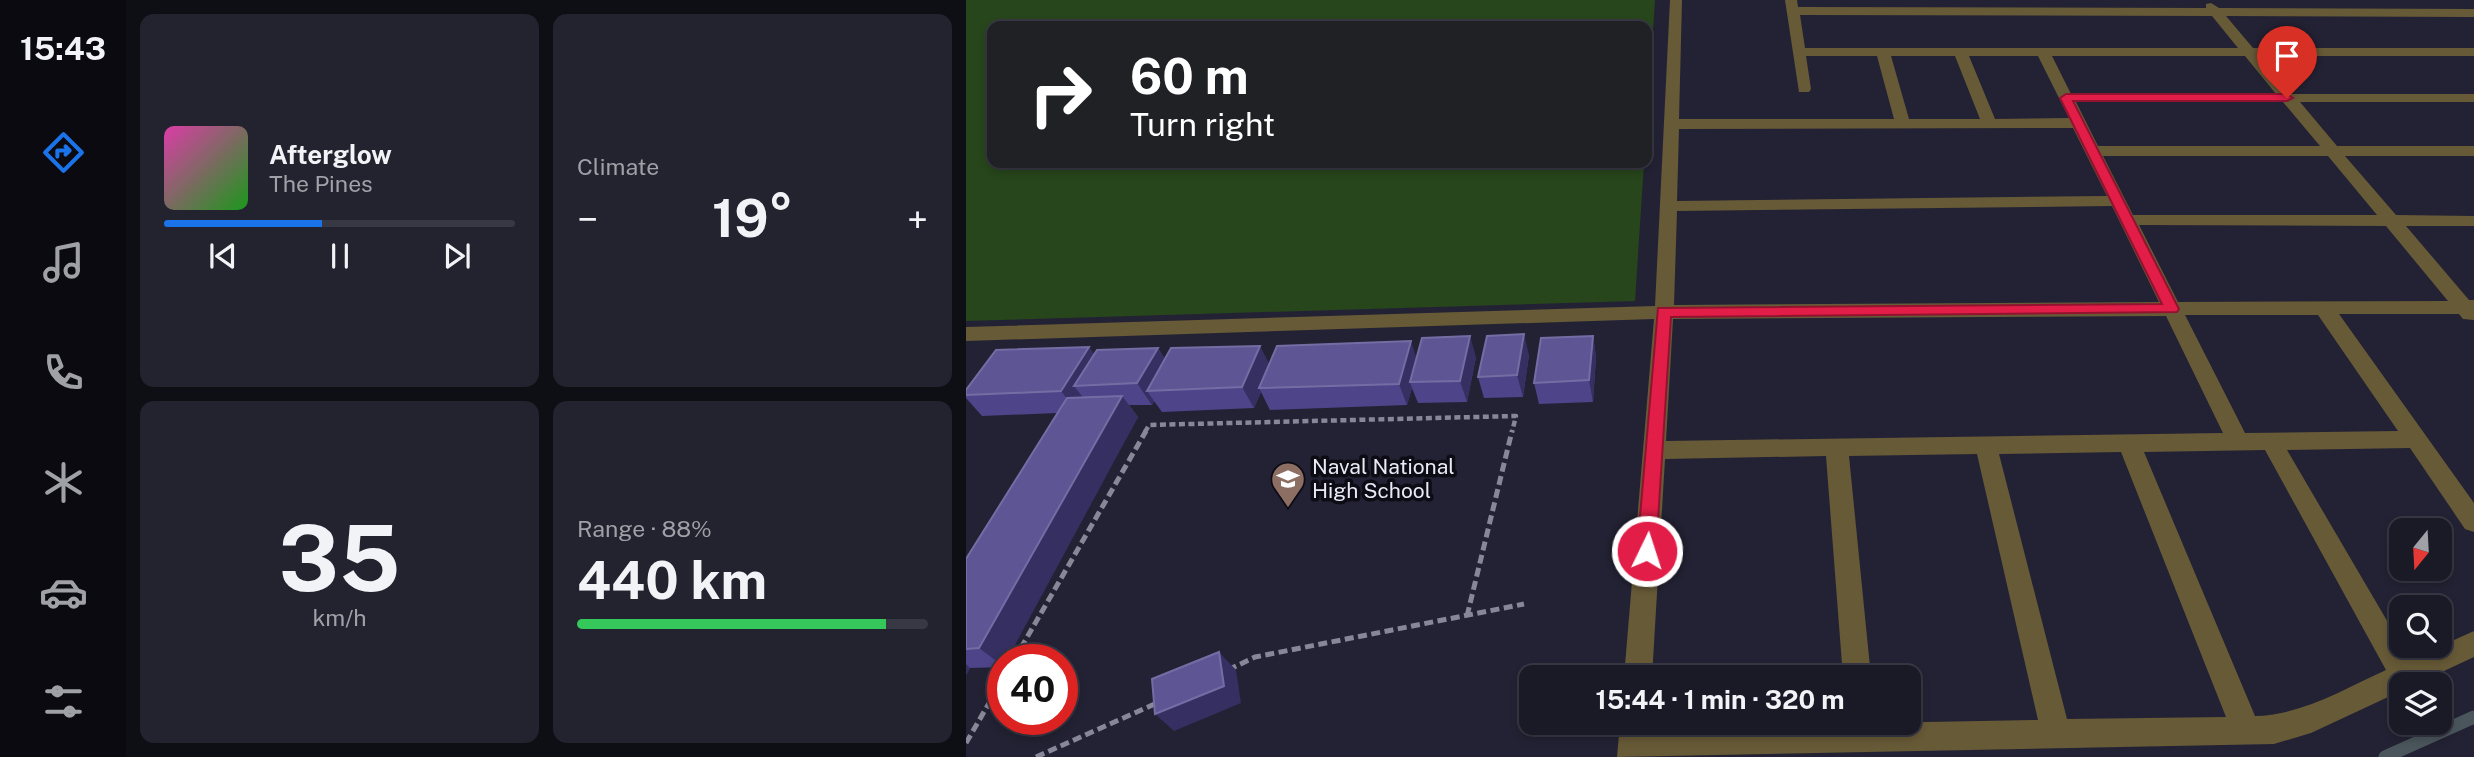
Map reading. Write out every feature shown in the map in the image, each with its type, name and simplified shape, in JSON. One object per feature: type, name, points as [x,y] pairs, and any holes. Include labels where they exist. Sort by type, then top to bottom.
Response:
[{"type":"street","points":[[1638,665],[1664,312],[1676,0]]},
{"type":"street","points":[[1804,89],[1792,6],[2210,6],[2474,13]]},
{"type":"street","points":[[2210,6],[2391,221],[2471,311]]},
{"type":"street","points":[[1799,52],[2474,52]]},
{"type":"street","points":[[1883,52],[1903,123]]},
{"type":"street","points":[[1960,52],[1989,123]]},
{"type":"street","points":[[2043,52],[2239,442]]},
{"type":"street","points":[[2066,98],[2474,98]]},
{"type":"street","points":[[1671,124],[2079,123]]},
{"type":"street","points":[[2093,151],[2474,151]]},
{"type":"street","points":[[1668,206],[2118,201]]},
{"type":"street","points":[[2128,220],[2474,221]]},
{"type":"street","points":[[966,334],[1664,312],[2324,308],[2471,311]]},
{"type":"street","points":[[2324,308],[2474,522]]},
{"type":"street","points":[[1654,450],[2416,439]]},
{"type":"street","points":[[2271,441],[2402,672]]},
{"type":"street","points":[[2129,443],[2247,732]]},
{"type":"street","points":[[1986,445],[2056,736]]},
{"type":"street","points":[[1837,447],[1856,665]]},
{"type":"street","points":[[2413,672],[2474,644]]},
{"type":"street","points":[[1921,733],[2056,736],[2274,730],[2301,723],[2389,683]]},
{"type":"street","points":[[1633,741],[1770,735]]},
{"type":"path","points":[[1023,644],[1149,425],[1516,416],[1467,616]]},
{"type":"path","points":[[1219,674],[1255,657],[1524,604]]},
{"type":"path","points":[[1036,757],[1170,697]]},
{"type":"path","points":[[966,743],[987,707]]},
{"type":"green space","points":[[966,0],[1655,0],[1652,46],[1652,21],[987,21],[987,168],[1644,168],[1635,301],[966,321]]},
{"type":"building","points":[[1524,334],[1517,375],[1478,377],[1487,336]]},
{"type":"building","points":[[1470,336],[1460,381],[1410,382],[1422,338]]},
{"type":"building","points":[[1593,336],[1589,380],[1534,383],[1541,338]]},
{"type":"building","points":[[1411,341],[1399,384],[1259,388],[1277,346]]},
{"type":"building","points":[[1260,346],[1242,387],[1147,391],[1171,348]]},
{"type":"building","points":[[1089,347],[1061,391],[966,395],[966,390],[996,350]]},
{"type":"building","points":[[1158,348],[1137,383],[1074,386],[1097,350]]},
{"type":"building","points":[[1122,396],[979,648],[966,649],[966,559],[1067,398]]},
{"type":"building","points":[[1219,652],[1224,686],[1155,714],[1152,679]]},
{"type":"waterway","points":[[2385,757],[2474,717]]},
{"type":"place","name":"Naval National High School","points":[[1288,509]]},
{"type":"route","points":[[1647,551],[1664,312],[2172,309],[2066,98],[2287,98]]}]
